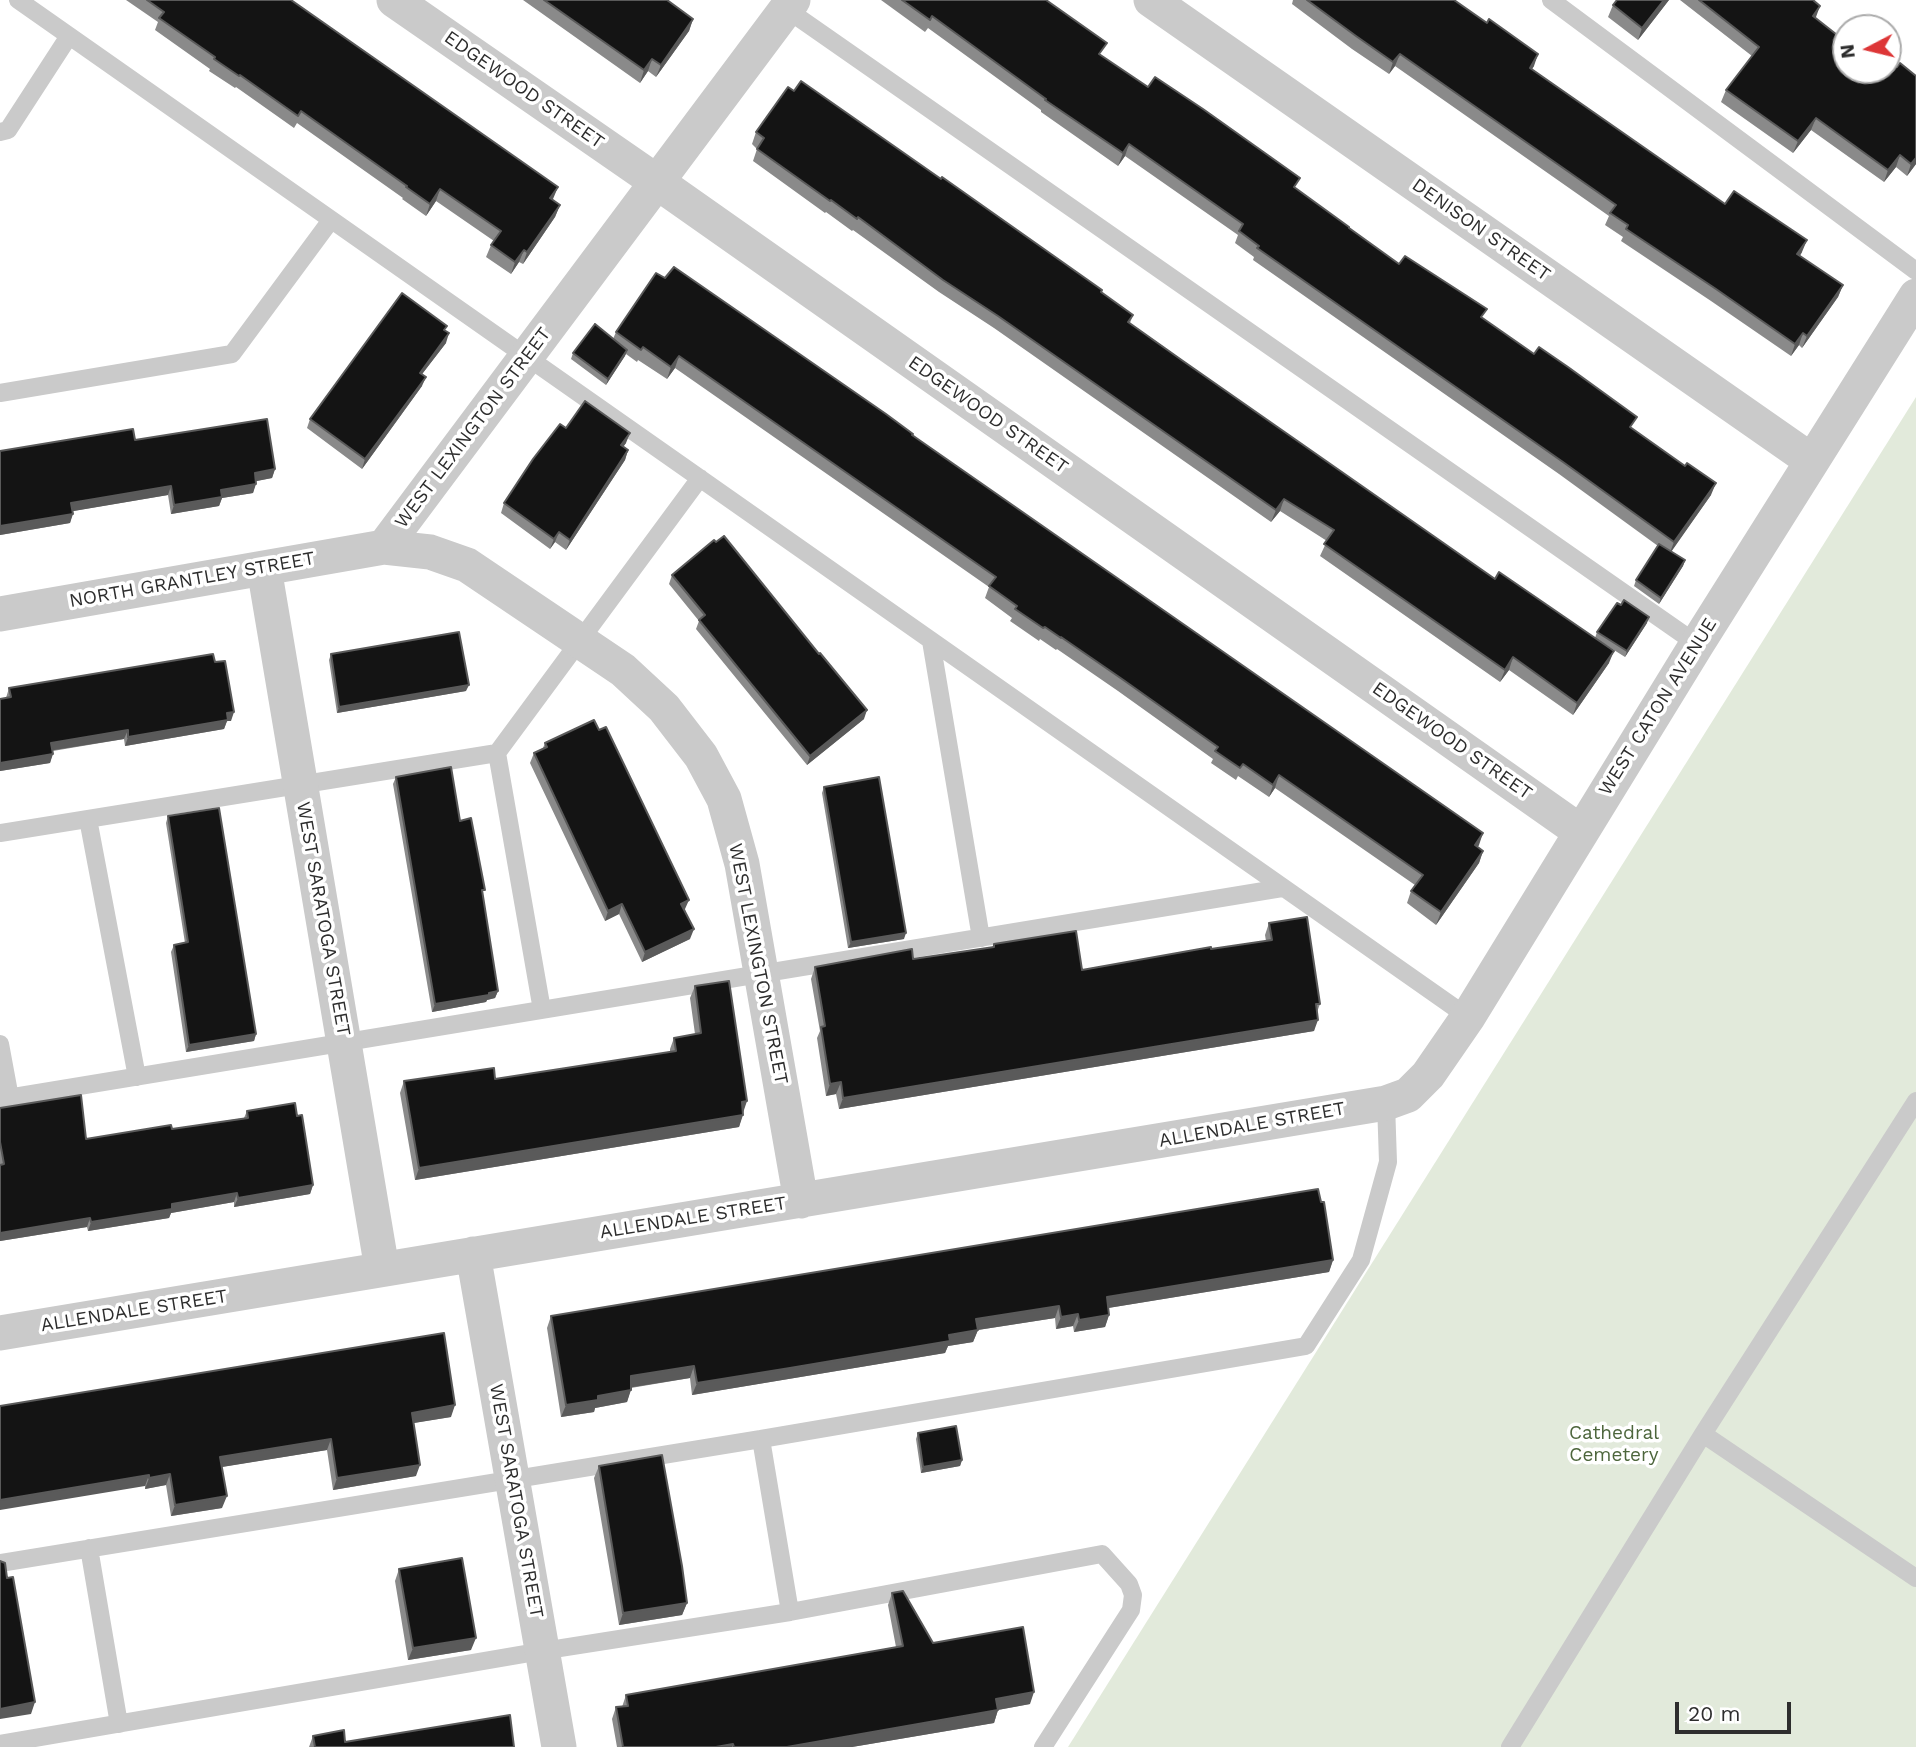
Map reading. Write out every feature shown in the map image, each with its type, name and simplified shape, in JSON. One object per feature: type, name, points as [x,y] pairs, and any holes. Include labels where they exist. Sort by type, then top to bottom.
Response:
[{"type":"street","name":"EDGEWOOD STREET","points":[[394,0],[1581,832]]},
{"type":"street","name":"DENISON STREET","points":[[1151,0],[1812,461]]},
{"type":"street","name":"WEST LEXINGTON STREET","points":[[384,548],[657,182],[784,3]]},
{"type":"street","name":"WEST CATON AVENUE","points":[[1386,1103],[1408,1095],[1428,1075],[1468,1017],[1915,292]]},
{"type":"street","name":"WEST LEXINGTON STREET","points":[[384,548],[430,552],[467,565],[623,670],[664,708],[701,756],[724,799],[743,863],[801,1201]]},
{"type":"street","name":"NORTH GRANTLEY STREET","points":[[0,614],[384,548]]},
{"type":"street","name":"WEST SARATOGA STREET","points":[[264,568],[382,1269]]},
{"type":"street","name":"ALLENDALE STREET","points":[[0,1333],[1386,1103]]},
{"type":"street","name":"WEST SARATOGA STREET","points":[[473,1254],[559,1747]]},
{"type":"lane","points":[[18,0],[1468,1017]]},
{"type":"lane","points":[[1551,0],[1915,292]]},
{"type":"lane","points":[[784,3],[1697,644]]},
{"type":"lane","points":[[0,132],[8,130],[69,36]]},
{"type":"lane","points":[[0,393],[232,354],[331,220]]},
{"type":"lane","points":[[0,833],[497,753],[700,478]]},
{"type":"lane","points":[[931,641],[981,938]]},
{"type":"lane","points":[[497,753],[542,1010]]},
{"type":"lane","points":[[88,819],[137,1077]]},
{"type":"lane","points":[[0,1044],[5,1098],[1282,888]]},
{"type":"lane","points":[[1510,1747],[1703,1434],[1916,1101]]},
{"type":"lane","points":[[0,1563],[761,1439],[1306,1346],[1361,1260],[1388,1162],[1386,1103]]},
{"type":"lane","points":[[1703,1434],[1916,1578]]},
{"type":"lane","points":[[761,1439],[790,1612]]},
{"type":"lane","points":[[89,1548],[119,1724]]},
{"type":"lane","points":[[0,1744],[542,1651],[790,1612],[1102,1555],[1129,1584],[1133,1595],[1131,1610],[1043,1747]]},
{"type":"green space","name":"Cathedral Cemetery","points":[[1916,397],[1916,1747],[1068,1747]]},
{"type":"building","points":[[147,0],[291,0],[558,187],[550,198],[560,205],[527,252],[524,250],[515,262],[491,245],[501,231],[440,189],[430,204],[301,111],[298,116],[214,59],[215,57],[159,18],[164,12]]},
{"type":"building","points":[[544,0],[667,0],[693,19],[661,65],[652,59],[644,70]]},
{"type":"building","points":[[902,0],[1046,0],[1107,43],[1099,54],[1148,87],[1155,77],[1203,109],[1300,178],[1294,187],[1349,228],[1399,264],[1405,256],[1487,309],[1481,317],[1534,354],[1539,347],[1568,367],[1637,417],[1630,427],[1685,466],[1687,463],[1716,483],[1674,542],[1257,248],[1259,246],[1239,231],[1243,224],[1129,144],[1123,153],[1045,100],[932,16],[930,20]]},
{"type":"building","points":[[1307,0],[1454,0],[1487,23],[1489,19],[1538,54],[1530,68],[1725,204],[1734,191],[1807,240],[1797,254],[1843,285],[1807,336],[1803,333],[1795,344],[1626,229],[1628,225],[1610,213],[1616,205],[1400,54],[1393,62]]},
{"type":"building","points":[[1617,0],[1664,0],[1642,28],[1613,5]]},
{"type":"building","points":[[1699,0],[1813,0],[1820,6],[1813,16],[1832,31],[1832,84],[1902,84],[1902,65],[1916,76],[1916,158],[1911,164],[1900,155],[1888,170],[1816,118],[1798,141],[1726,90],[1759,47]]},
{"type":"building","points":[[801,81],[1102,290],[1101,292],[1133,315],[1128,322],[1183,361],[1495,579],[1499,572],[1614,651],[1577,703],[1513,657],[1505,670],[1324,544],[1334,530],[1284,499],[1276,510],[757,149],[764,138],[756,132],[788,87],[794,91]]},
{"type":"building","points":[[674,267],[1483,833],[1475,845],[1483,851],[1441,912],[1411,891],[1423,875],[1279,775],[1273,785],[1243,764],[1240,768],[1215,751],[1218,747],[1061,637],[1015,609],[1017,606],[989,586],[996,577],[679,356],[671,367],[616,332],[656,273],[665,278]]},
{"type":"building","points":[[402,293],[447,326],[444,330],[449,333],[420,373],[426,377],[365,459],[310,419]]},
{"type":"building","points":[[595,324],[627,350],[608,379],[573,353]]},
{"type":"building","points":[[585,401],[630,433],[621,445],[628,450],[570,540],[559,532],[554,539],[504,503],[560,424],[566,428]]},
{"type":"building","points":[[267,419],[275,469],[255,473],[256,484],[221,490],[222,497],[174,505],[171,486],[71,503],[73,514],[0,526],[0,451],[133,429],[135,440]]},
{"type":"building","points":[[724,536],[867,710],[810,756],[699,620],[705,615],[672,575],[714,540],[716,542]]},
{"type":"building","points":[[1659,544],[1685,560],[1661,598],[1636,580]]},
{"type":"building","points":[[1624,600],[1649,617],[1627,651],[1597,632],[1617,603],[1621,605]]},
{"type":"building","points":[[459,632],[469,685],[339,707],[331,654]]},
{"type":"building","points":[[213,654],[215,662],[225,661],[234,712],[227,713],[228,720],[128,737],[128,730],[51,743],[53,754],[0,763],[0,699],[11,697],[9,688]]},
{"type":"building","points":[[594,720],[599,730],[606,727],[689,900],[681,904],[694,929],[645,952],[622,904],[608,911],[534,753],[547,747],[545,743]]},
{"type":"building","points":[[451,767],[460,821],[471,818],[485,890],[482,890],[498,991],[435,1004],[396,777]]},
{"type":"building","points":[[879,777],[906,933],[851,942],[824,787]]},
{"type":"building","points":[[219,808],[256,1034],[189,1045],[174,945],[188,942],[168,816]]},
{"type":"building","points":[[1307,917],[1320,1004],[1316,1004],[1318,1020],[843,1098],[841,1082],[830,1084],[821,1027],[825,1026],[815,967],[912,949],[913,959],[1076,931],[1082,970],[1211,947],[1272,940],[1269,923]]},
{"type":"building","points":[[729,981],[747,1101],[742,1102],[743,1115],[419,1168],[404,1081],[494,1068],[495,1079],[676,1051],[674,1038],[701,1033],[695,986]]},
{"type":"building","points":[[81,1095],[86,1139],[171,1125],[172,1129],[248,1118],[247,1111],[295,1103],[297,1116],[302,1115],[313,1185],[238,1198],[237,1193],[172,1204],[172,1209],[91,1222],[90,1218],[0,1233],[0,1165],[4,1164],[0,1142],[0,1108]]},
{"type":"building","points":[[1318,1189],[1321,1202],[1324,1202],[1333,1260],[1107,1297],[1109,1315],[1079,1320],[1078,1314],[1061,1317],[1059,1306],[976,1319],[978,1330],[949,1335],[950,1341],[790,1368],[697,1383],[694,1366],[631,1376],[631,1390],[598,1396],[598,1400],[566,1405],[551,1316]]},
{"type":"building","points":[[444,1333],[455,1405],[412,1413],[420,1465],[337,1478],[331,1439],[220,1457],[227,1496],[175,1505],[170,1474],[149,1478],[149,1475],[0,1500],[0,1406]]},
{"type":"building","points":[[956,1426],[962,1460],[923,1467],[918,1433]]},
{"type":"building","points":[[662,1455],[687,1603],[623,1613],[599,1466]]},
{"type":"building","points":[[462,1558],[476,1638],[413,1648],[399,1569]]},
{"type":"building","points":[[0,1561],[5,1563],[7,1578],[13,1577],[35,1702],[0,1709]]},
{"type":"building","points":[[903,1591],[933,1643],[1023,1627],[1034,1692],[996,1699],[998,1710],[787,1747],[734,1747],[733,1744],[716,1747],[623,1747],[616,1707],[628,1706],[626,1695],[903,1646],[892,1593]]},
{"type":"building","points":[[510,1715],[514,1747],[315,1747],[313,1736],[344,1730],[345,1742]]}]
